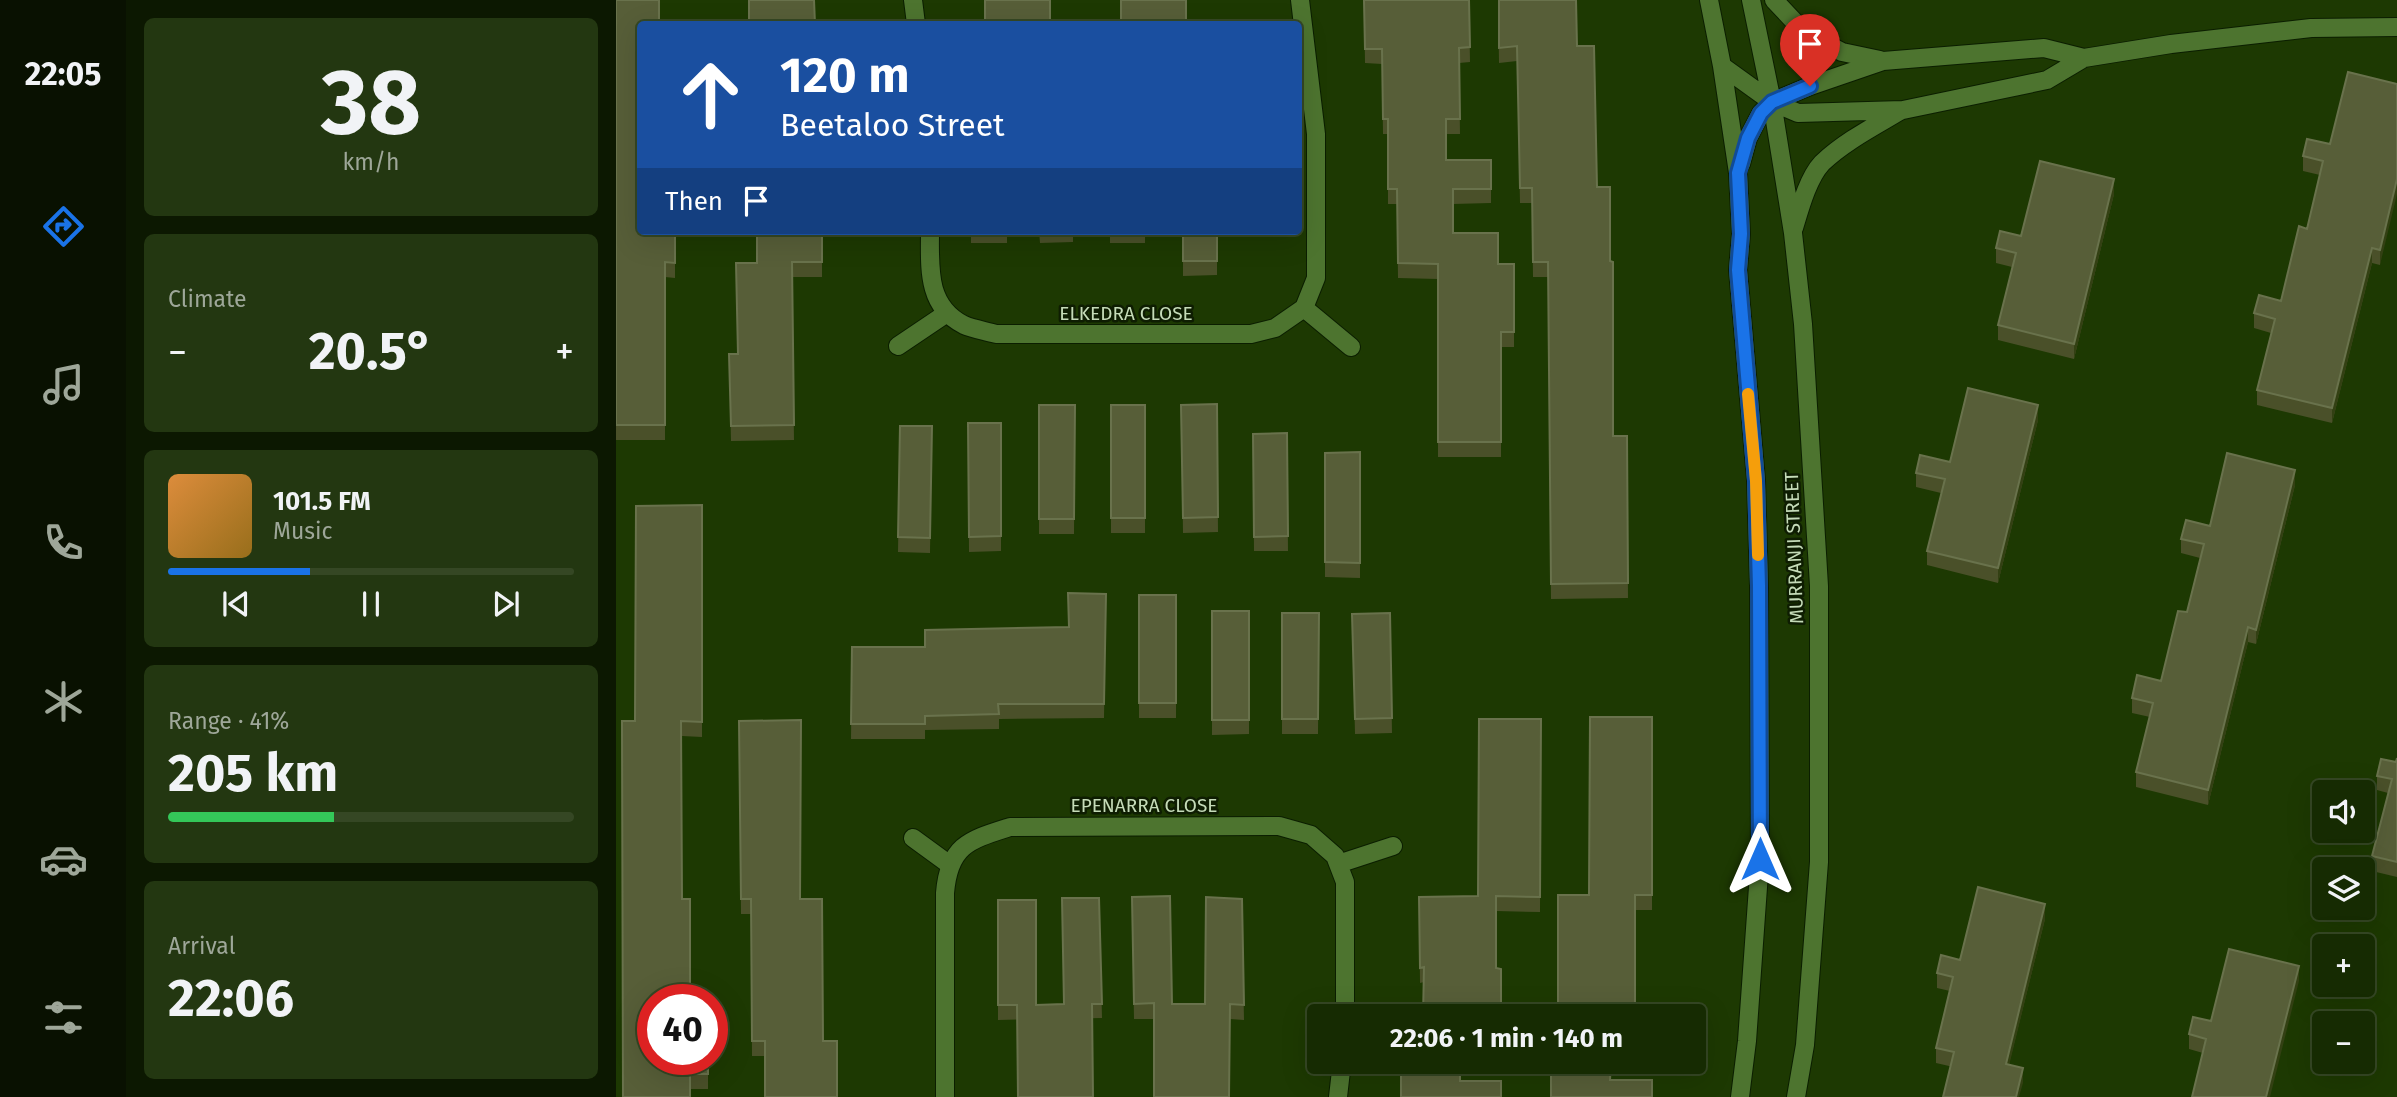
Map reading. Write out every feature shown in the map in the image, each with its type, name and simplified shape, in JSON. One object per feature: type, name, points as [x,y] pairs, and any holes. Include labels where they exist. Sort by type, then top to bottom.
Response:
[{"type":"street","points":[[913,0],[916,21]]},
{"type":"street","points":[[1300,0],[1316,134],[1316,278],[1304,308],[1350,347]]},
{"type":"street","name":"MURRANJI STREET","points":[[1709,0],[1738,173],[1741,234],[1738,270],[1756,481],[1759,586],[1760,859],[1747,1041],[1740,1097]]},
{"type":"street","name":"MURRANJI STREET","points":[[1751,0],[1772,102],[1793,233],[1803,324],[1819,586],[1819,862],[1805,1045],[1796,1097]]},
{"type":"street","points":[[1774,0],[1805,33],[1842,52],[1883,61]]},
{"type":"street","points":[[1722,66],[1772,102],[1798,113],[1903,110],[2047,80],[2084,58],[2171,44],[2311,28],[2397,27]]},
{"type":"street","points":[[1738,173],[1748,138],[1761,113],[1772,102],[1883,61],[2044,48],[2084,58]]},
{"type":"street","points":[[1793,233],[1802,199],[1821,165],[1861,134],[1903,110]]},
{"type":"street","points":[[898,346],[947,313],[935,296],[930,278],[930,235]]},
{"type":"street","name":"ELKEDRA CLOSE","points":[[947,313],[964,325],[996,334],[1251,334],[1275,328],[1304,308]]},
{"type":"street","name":"EPENARRA CLOSE","points":[[950,865],[957,853],[975,838],[1010,827],[1064,826],[1279,826],[1311,835],[1335,856],[1338,864]]},
{"type":"street","points":[[913,838],[950,865],[945,893],[945,1097]]},
{"type":"street","points":[[1345,1004],[1345,882],[1338,864],[1393,846]]},
{"type":"street","points":[[1338,1097],[1341,1074]]},
{"type":"building","points":[[616,0],[659,0],[659,21],[637,21],[637,235],[675,235],[675,263],[665,262],[665,425],[616,425]]},
{"type":"building","points":[[749,0],[814,0],[815,21],[749,21]]},
{"type":"building","points":[[985,0],[1050,0],[1050,21],[985,21]]},
{"type":"building","points":[[1121,0],[1186,0],[1186,21],[1121,21]]},
{"type":"building","points":[[1364,0],[1469,0],[1470,47],[1459,48],[1460,119],[1446,119],[1446,160],[1491,160],[1491,189],[1453,189],[1453,233],[1498,233],[1498,264],[1514,264],[1514,332],[1501,332],[1501,442],[1438,442],[1438,264],[1398,263],[1397,189],[1388,189],[1388,119],[1383,119],[1382,49],[1365,49]]},
{"type":"building","points":[[1499,0],[1576,0],[1577,46],[1594,46],[1597,187],[1610,187],[1613,436],[1627,436],[1628,583],[1551,584],[1548,262],[1533,262],[1532,188],[1520,188],[1517,46],[1499,48]]},
{"type":"building","points":[[2348,72],[2397,84],[2397,179],[2380,250],[2372,248],[2332,408],[2257,390],[2275,319],[2254,313],[2259,295],[2281,301],[2299,226],[2307,229],[2323,161],[2303,156],[2307,139],[2330,144]]},
{"type":"building","points":[[2040,161],[2114,179],[2074,344],[1998,325],[2016,253],[1996,248],[2000,231],[2021,236]]},
{"type":"building","points":[[757,235],[822,235],[822,262],[792,262],[794,425],[731,426],[729,354],[738,354],[736,263],[757,263]]},
{"type":"building","points":[[1183,235],[1217,235],[1217,261],[1183,261]]},
{"type":"building","points":[[1968,388],[2038,405],[1998,568],[1927,551],[1945,479],[1916,473],[1920,455],[1950,462]]},
{"type":"building","points":[[1217,404],[1218,517],[1183,518],[1181,405]]},
{"type":"building","points":[[1039,405],[1075,405],[1074,519],[1039,519]]},
{"type":"building","points":[[1111,405],[1145,405],[1145,518],[1111,518]]},
{"type":"building","points":[[968,423],[1001,423],[1001,536],[969,537]]},
{"type":"building","points":[[900,426],[932,426],[930,538],[898,537]]},
{"type":"building","points":[[1287,433],[1288,536],[1254,537],[1253,434]]},
{"type":"building","points":[[1360,452],[1360,563],[1325,562],[1325,453]]},
{"type":"building","points":[[2227,453],[2295,470],[2256,630],[2248,627],[2208,790],[2136,772],[2153,703],[2132,698],[2137,675],[2161,681],[2178,611],[2187,612],[2204,544],[2181,539],[2186,520],[2210,526]]},
{"type":"building","points":[[702,505],[702,722],[681,721],[682,899],[690,899],[690,984],[637,984],[637,1075],[690,1075],[690,1097],[623,1097],[622,721],[635,721],[636,506]]},
{"type":"building","points":[[1068,593],[1106,594],[1104,704],[998,704],[999,714],[925,716],[925,724],[851,724],[852,647],[925,647],[925,630],[1069,627]]},
{"type":"building","points":[[1139,595],[1176,595],[1176,703],[1139,703]]},
{"type":"building","points":[[1212,611],[1249,611],[1249,720],[1212,720]]},
{"type":"building","points":[[1282,613],[1319,613],[1318,719],[1282,719]]},
{"type":"building","points":[[1390,613],[1392,718],[1355,719],[1352,614]]},
{"type":"building","points":[[1590,717],[1652,717],[1652,895],[1635,895],[1635,1004],[1558,1004],[1558,895],[1589,895]]},
{"type":"building","points":[[1479,719],[1541,719],[1540,897],[1496,896],[1496,968],[1501,969],[1501,1004],[1423,1004],[1424,967],[1420,968],[1419,897],[1478,896]]},
{"type":"building","points":[[801,720],[800,899],[822,899],[823,1041],[837,1041],[837,1097],[765,1097],[765,1041],[752,1041],[751,899],[741,899],[739,721]]},
{"type":"building","points":[[2397,758],[2397,862],[2372,856],[2392,779],[2377,776],[2381,759],[2396,762]]},
{"type":"building","points":[[1978,887],[2045,904],[2006,1064],[2023,1068],[2016,1097],[1943,1097],[1954,1052],[1936,1048],[1953,977],[1937,973],[1941,955],[1960,960]]},
{"type":"building","points":[[1170,896],[1172,1004],[1205,1004],[1206,897],[1242,899],[1244,1005],[1230,1004],[1229,1097],[1154,1097],[1154,1003],[1134,1004],[1132,897]]},
{"type":"building","points":[[1062,898],[1099,898],[1102,1004],[1092,1004],[1093,1097],[1018,1097],[1017,1005],[998,1005],[998,900],[1036,900],[1036,1005],[1064,1004]]},
{"type":"building","points":[[2229,949],[2299,966],[2266,1097],[2192,1097],[2206,1039],[2189,1034],[2193,1017],[2211,1021]]},
{"type":"building","points":[[1401,1074],[1460,1074],[1460,1081],[1501,1081],[1501,1097],[1401,1097]]},
{"type":"building","points":[[1551,1074],[1610,1074],[1610,1080],[1652,1080],[1652,1097],[1551,1097]]},
{"type":"slow traffic","points":[[1748,394],[1756,481],[1758,555]]},
{"type":"route","points":[[1760,859],[1756,481],[1738,270],[1741,234],[1738,173],[1748,138],[1761,113],[1772,102],[1810,86]]}]
